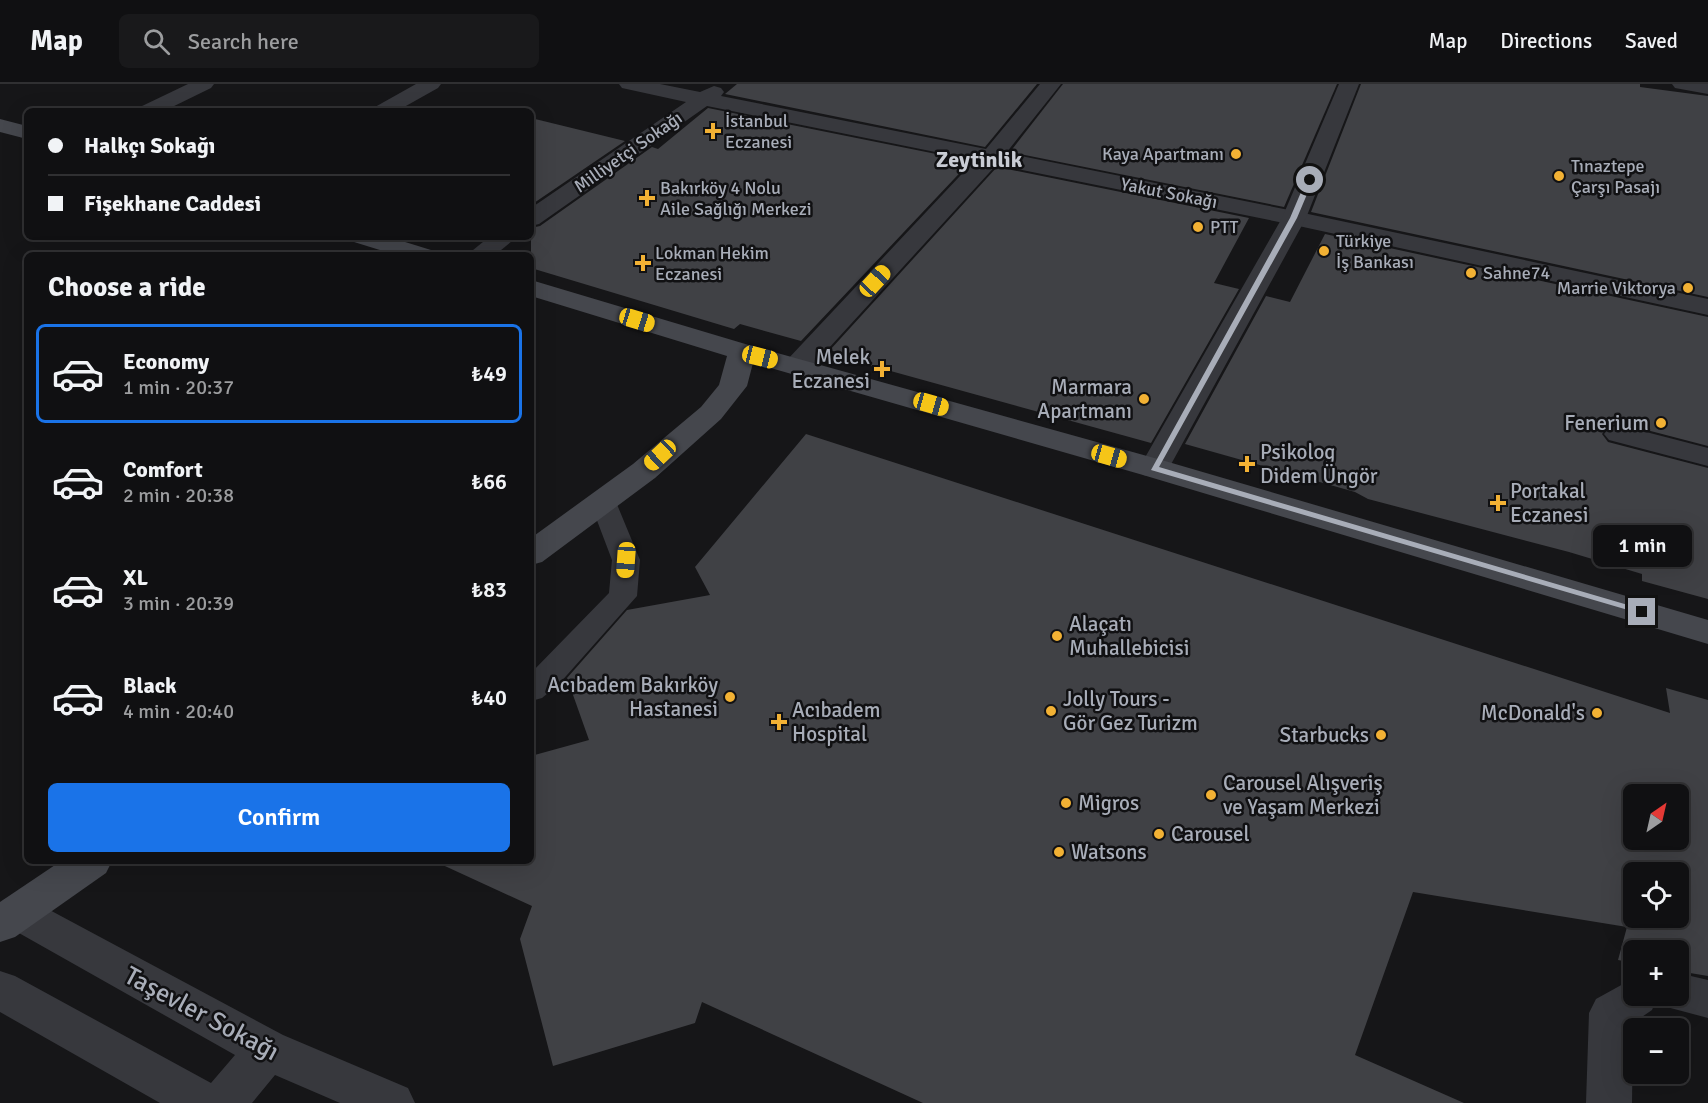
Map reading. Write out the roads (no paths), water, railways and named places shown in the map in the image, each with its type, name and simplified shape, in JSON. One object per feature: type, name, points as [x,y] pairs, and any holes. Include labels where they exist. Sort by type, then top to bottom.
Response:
[{"type":"main road","points":[[0,125],[24,132]]},
{"type":"main road","points":[[373,240],[412,252]]},
{"type":"main road","points":[[534,289],[742,352],[1154,468],[1708,632]]},
{"type":"main road","points":[[534,552],[603,502],[711,412],[732,386],[742,352]]},
{"type":"main road","points":[[9,918],[88,864]]},
{"type":"street","points":[[153,108],[204,84]]},
{"type":"street","points":[[387,108],[431,84]]},
{"type":"street","name":"Yakut Sokağı","points":[[629,84],[1294,218],[1708,307]]},
{"type":"street","name":"Milliyetçi Sokağı","points":[[534,217],[725,84]]},
{"type":"street","points":[[797,366],[991,157],[1052,84]]},
{"type":"street","points":[[1154,468],[1294,218],[1349,84]]},
{"type":"street","points":[[1682,84],[1708,88]]},
{"type":"street","points":[[483,252],[500,240]]},
{"type":"street","points":[[1619,434],[1708,458]]},
{"type":"street","name":"Taşevler Sokağı","points":[[9,918],[267,1050],[392,1103]]},
{"type":"street","points":[[0,990],[203,1103]]},
{"type":"street","points":[[1689,995],[1708,999]]},
{"type":"street","points":[[1610,1103],[1611,1013],[1623,1005]]},
{"type":"street","points":[[223,1103],[267,1050]]},
{"type":"lane","points":[[534,688],[548,676],[623,596],[626,560],[603,502]]},
{"type":"place","name":"İstanbul Eczanesi","points":[[713,131]]},
{"type":"place","name":"Kaya Apartmanı","points":[[1236,154]]},
{"type":"place","name":"Tınaztepe Çarşı Pasajı","points":[[1559,176]]},
{"type":"place","name":"Bakırköy 4 Nolu Aile Sağlığı Merkezi","points":[[647,198]]},
{"type":"place","name":"PTT","points":[[1198,227]]},
{"type":"place","name":"Türkiye İş Bankası","points":[[1324,251]]},
{"type":"place","name":"Lokman Hekim Eczanesi","points":[[643,263]]},
{"type":"place","name":"Sahne74","points":[[1471,273]]},
{"type":"place","name":"Marrie Viktorya","points":[[1688,288]]},
{"type":"place","name":"Melek Eczanesi","points":[[882,369]]},
{"type":"place","name":"Marmara Apartmanı","points":[[1144,399]]},
{"type":"place","name":"Fenerium","points":[[1661,423]]},
{"type":"place","name":"Psikolog Didem Üngör","points":[[1247,464]]},
{"type":"place","name":"Portakal Eczanesi","points":[[1498,503]]},
{"type":"place","name":"Alaçatı Muhallebicisi","points":[[1057,636]]},
{"type":"place","name":"Acıbadem Bakırköy Hastanesi","points":[[730,697]]},
{"type":"place","name":"Jolly Tours - Gör Gez Turizm","points":[[1051,711]]},
{"type":"place","name":"McDonald's","points":[[1597,713]]},
{"type":"place","name":"Acıbadem Hospital","points":[[779,722]]},
{"type":"place","name":"Starbucks","points":[[1381,735]]},
{"type":"place","name":"Carousel Alışveriş ve Yaşam Merkezi","points":[[1211,795]]},
{"type":"place","name":"Migros","points":[[1066,803]]},
{"type":"place","name":"Carousel","points":[[1159,834]]},
{"type":"place","name":"Watsons","points":[[1059,852]]},
{"type":"district","name":"Zeytinlik","points":[[979,159]]}]
